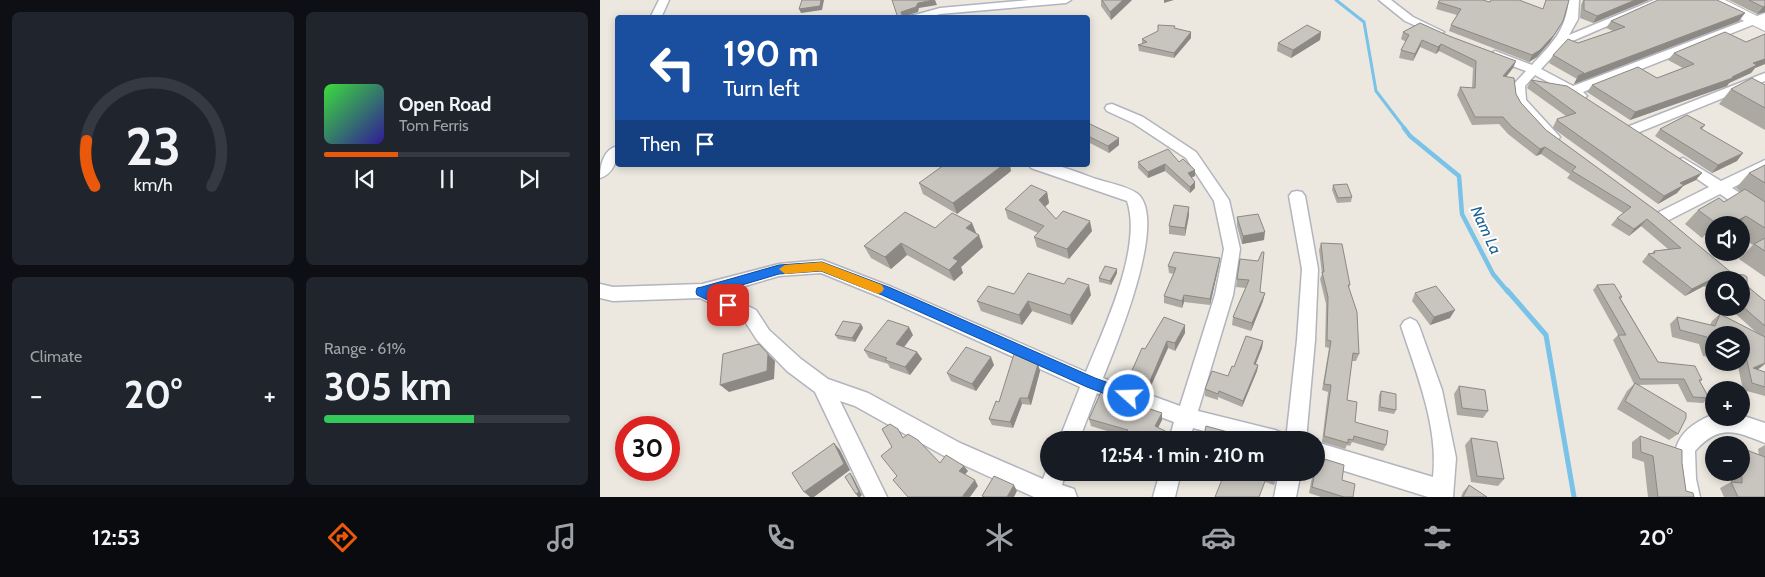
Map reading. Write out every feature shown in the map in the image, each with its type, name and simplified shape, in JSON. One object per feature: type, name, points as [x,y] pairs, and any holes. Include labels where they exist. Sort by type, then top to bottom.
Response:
[{"type":"main road","points":[[1713,0],[1761,21]]},
{"type":"street","points":[[656,15],[664,0]]},
{"type":"street","points":[[924,15],[1066,0]]},
{"type":"street","points":[[1384,0],[1409,19],[1453,38]]},
{"type":"street","points":[[1563,144],[1548,133],[1520,101],[1519,85],[1559,43],[1572,19],[1574,0]]},
{"type":"street","points":[[1559,43],[1663,0]]},
{"type":"street","points":[[1572,91],[1761,21]]},
{"type":"street","points":[[1485,51],[1535,70],[1595,105]]},
{"type":"street","points":[[1648,140],[1628,127],[1765,77]]},
{"type":"street","points":[[1112,108],[1138,120],[1191,155],[1221,200],[1232,249],[1224,295],[1181,431]]},
{"type":"street","points":[[600,173],[615,154]]},
{"type":"street","points":[[1672,156],[1765,217]]},
{"type":"street","points":[[1677,229],[1658,214],[1765,165]]},
{"type":"street","points":[[1042,167],[1133,198],[1139,214],[1137,248],[1124,300],[1073,431]]},
{"type":"street","points":[[1297,196],[1310,269],[1306,340],[1297,431]]},
{"type":"street","points":[[600,291],[613,294],[702,292],[779,270],[822,266],[886,292],[1092,383],[1185,417],[1240,431]]},
{"type":"street","points":[[702,292],[750,315],[763,335],[794,365],[822,386],[861,398],[953,450],[1057,487]]},
{"type":"street","points":[[1325,455],[1442,494],[1446,458],[1432,390],[1410,326]]},
{"type":"street","points":[[822,386],[849,438],[876,497]]},
{"type":"street","points":[[1689,497],[1685,479],[1684,447],[1697,433],[1717,422],[1740,422],[1765,433]]},
{"type":"street","points":[[1164,497],[1168,481]]},
{"type":"street","points":[[1285,497],[1288,481]]},
{"type":"building","points":[[802,0],[821,0],[820,6],[799,9]]},
{"type":"building","points":[[892,0],[934,0],[918,3],[916,7],[901,12],[902,15],[897,15]]},
{"type":"building","points":[[1102,0],[1123,0],[1110,12]]},
{"type":"building","points":[[1440,0],[1482,0],[1490,2],[1491,0],[1519,0],[1543,9],[1546,0],[1569,0],[1563,21],[1554,35],[1540,50],[1532,55],[1451,25],[1461,9],[1438,2]]},
{"type":"building","points":[[1584,0],[1635,0],[1597,16],[1584,10]]},
{"type":"building","points":[[1658,0],[1717,0],[1745,13],[1578,76],[1584,73],[1553,55],[1568,39],[1578,43],[1625,27],[1611,21]]},
{"type":"building","points":[[1749,0],[1765,0],[1765,6],[1763,7]]},
{"type":"building","points":[[1420,23],[1516,61],[1503,76],[1514,78],[1516,94],[1521,103],[1546,130],[1662,215],[1705,251],[1705,261],[1717,261],[1729,271],[1705,271],[1705,282],[1692,289],[1648,254],[1655,253],[1654,251],[1681,248],[1647,219],[1634,229],[1617,218],[1631,207],[1572,171],[1576,167],[1545,147],[1540,149],[1512,127],[1503,117],[1475,117],[1460,87],[1475,88],[1476,61],[1441,44],[1438,47],[1422,40],[1415,54],[1401,50],[1409,35],[1403,32]]},
{"type":"building","points":[[1158,25],[1175,26],[1174,28],[1191,32],[1174,53],[1138,45],[1147,42],[1142,39],[1158,31]]},
{"type":"building","points":[[1307,25],[1321,32],[1293,50],[1278,43]]},
{"type":"building","points":[[1725,32],[1746,42],[1765,34],[1765,59],[1753,63],[1757,65],[1733,78],[1635,112],[1592,85],[1638,67],[1657,78],[1694,64],[1674,53]]},
{"type":"building","points":[[1752,78],[1765,85],[1765,108],[1731,89]]},
{"type":"building","points":[[1531,80],[1567,86],[1702,173],[1680,183],[1684,185],[1664,196],[1558,121],[1557,119],[1576,113]]},
{"type":"building","points":[[1687,115],[1705,125],[1700,128],[1743,153],[1718,165],[1660,129]]},
{"type":"building","points":[[1090,124],[1119,138],[1108,146],[1090,137]]},
{"type":"building","points":[[1168,149],[1179,162],[1183,159],[1195,170],[1188,173],[1195,182],[1190,187],[1165,164],[1148,172],[1138,162]]},
{"type":"building","points":[[1765,165],[1765,183],[1749,173]]},
{"type":"building","points":[[941,167],[1000,167],[953,203],[919,183]]},
{"type":"building","points":[[1347,184],[1352,197],[1338,198],[1333,185]]},
{"type":"building","points":[[1031,185],[1047,192],[1039,200],[1056,219],[1063,211],[1090,221],[1067,249],[1034,237],[1044,226],[1005,209]]},
{"type":"building","points":[[1745,189],[1765,202],[1765,228],[1750,219],[1750,216],[1706,216],[1698,210],[1719,198],[1724,202]]},
{"type":"building","points":[[1174,205],[1189,207],[1185,228],[1169,226]]},
{"type":"building","points":[[905,212],[935,228],[952,213],[972,223],[966,228],[979,235],[953,258],[958,261],[949,270],[901,243],[885,257],[864,246]]},
{"type":"building","points":[[1258,214],[1265,232],[1243,236],[1237,217]]},
{"type":"building","points":[[1765,238],[1765,251],[1754,244]]},
{"type":"building","points":[[1321,243],[1342,244],[1350,285],[1348,285],[1357,312],[1359,354],[1353,353],[1347,400],[1357,402],[1355,422],[1388,431],[1386,445],[1354,436],[1353,440],[1348,439],[1348,443],[1325,436],[1331,385],[1324,384],[1331,341],[1327,340],[1328,297],[1322,272],[1324,272]]},
{"type":"building","points":[[1174,252],[1220,258],[1210,299],[1184,295],[1182,301],[1164,296],[1176,268],[1168,266]]},
{"type":"building","points":[[1262,252],[1264,252],[1260,292],[1265,293],[1252,323],[1233,317],[1249,280],[1237,279],[1240,259],[1258,261]]},
{"type":"building","points":[[1105,266],[1117,269],[1110,281],[1099,278]]},
{"type":"building","points":[[1028,273],[1064,284],[1068,278],[1089,285],[1070,315],[1028,301],[1019,315],[977,301],[988,286],[1014,294]]},
{"type":"building","points":[[1614,284],[1622,297],[1619,297],[1658,362],[1695,366],[1702,380],[1699,380],[1705,391],[1705,398],[1693,397],[1684,379],[1640,379],[1618,335],[1626,335],[1597,285]]},
{"type":"building","points":[[1436,286],[1455,310],[1434,317],[1415,293]]},
{"type":"building","points":[[1750,288],[1765,301],[1765,326],[1750,313]]},
{"type":"building","points":[[1719,316],[1724,316],[1743,326],[1715,326]]},
{"type":"building","points":[[1164,317],[1185,325],[1175,343],[1167,341],[1150,381],[1130,375],[1142,348],[1145,349]]},
{"type":"building","points":[[1677,317],[1715,326],[1705,326],[1705,336],[1680,330]]},
{"type":"building","points":[[888,320],[909,327],[896,344],[917,352],[905,367],[864,350]]},
{"type":"building","points":[[843,321],[861,324],[852,338],[835,335]]},
{"type":"building","points":[[1750,329],[1765,337],[1765,363],[1753,368],[1765,372],[1765,387],[1752,383],[1749,371]]},
{"type":"building","points":[[1246,336],[1263,341],[1254,364],[1258,365],[1243,401],[1219,391],[1218,394],[1205,389],[1212,371],[1228,376],[1232,366],[1234,367]]},
{"type":"building","points":[[759,344],[768,354],[767,371],[720,385],[723,354]]},
{"type":"building","points":[[966,347],[991,357],[972,384],[947,373]]},
{"type":"building","points":[[1014,354],[1038,364],[1028,398],[1020,398],[1010,422],[989,419],[996,401],[999,402]]},
{"type":"building","points":[[1635,383],[1686,413],[1686,418],[1678,434],[1625,401]]},
{"type":"building","points":[[1459,386],[1485,390],[1488,411],[1462,408]]},
{"type":"building","points":[[1381,391],[1396,394],[1396,410],[1380,407]]},
{"type":"building","points":[[1101,392],[1162,413],[1155,426],[1165,431],[1127,431],[1089,419]]},
{"type":"building","points":[[890,424],[898,429],[903,438],[908,434],[918,440],[940,463],[946,455],[964,466],[959,471],[975,480],[962,497],[908,497],[893,480],[897,476],[881,456],[892,447],[882,429]]},
{"type":"building","points":[[1206,426],[1224,431],[1205,431]]},
{"type":"building","points":[[1640,436],[1682,450],[1686,491],[1693,493],[1694,497],[1658,497],[1653,456],[1641,452]]},
{"type":"building","points":[[1471,438],[1497,442],[1504,479],[1477,476]]},
{"type":"building","points":[[834,443],[844,464],[804,492],[792,473]]},
{"type":"building","points":[[1750,451],[1765,457],[1765,497],[1738,497],[1731,482],[1742,483],[1742,481],[1750,481]]},
{"type":"building","points":[[1325,459],[1344,465],[1342,480],[1355,484],[1353,497],[1344,497],[1312,487],[1313,481],[1325,481]]},
{"type":"building","points":[[850,473],[859,492],[856,494],[845,477]]},
{"type":"building","points":[[994,476],[1014,485],[1007,497],[982,496]]},
{"type":"building","points":[[1221,481],[1265,481],[1259,497],[1215,497]]},
{"type":"building","points":[[1469,485],[1487,497],[1463,497]]},
{"type":"waterway","name":"Nam La","points":[[1336,0],[1364,22],[1376,91],[1405,129]]},
{"type":"waterway","name":"Nam La","points":[[1404,128],[1410,136],[1459,176],[1462,214],[1493,274],[1508,292]]},
{"type":"waterway","name":"Nam La","points":[[1507,290],[1546,335],[1574,497]]},
{"type":"slow traffic","points":[[785,269],[822,266],[878,289]]},
{"type":"route","points":[[728,305],[702,292],[779,270],[822,266],[840,275],[886,292],[1092,383],[1129,396]]}]
